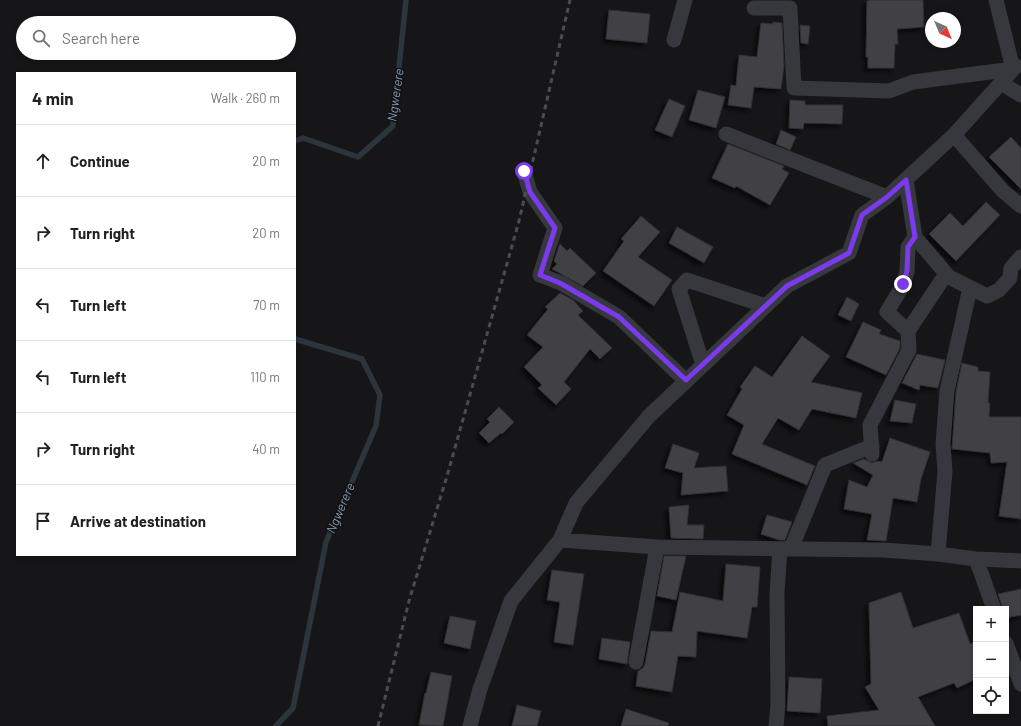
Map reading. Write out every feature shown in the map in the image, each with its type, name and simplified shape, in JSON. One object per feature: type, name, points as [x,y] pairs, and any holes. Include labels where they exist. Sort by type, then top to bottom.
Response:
[{"type":"street","points":[[674,40],[685,0]]},
{"type":"street","points":[[996,0],[1017,65]]},
{"type":"street","points":[[754,8],[790,8],[794,88],[889,91],[913,82],[1017,65]]},
{"type":"street","points":[[470,726],[480,689],[511,601],[560,540],[576,503],[649,416],[787,286],[849,253],[862,215],[887,197],[954,135],[1017,65]]},
{"type":"street","points":[[1001,83],[1021,95]]},
{"type":"street","points":[[726,134],[887,197]]},
{"type":"street","points":[[954,135],[1003,191],[1021,206]]},
{"type":"street","points":[[524,171],[530,192],[555,228],[540,275],[560,283],[619,317],[686,380]]},
{"type":"street","points":[[906,180],[915,237],[949,277],[987,296],[999,290],[1010,278],[1010,268],[1021,257]]},
{"type":"street","points":[[908,330],[887,312],[903,284],[907,271],[908,247],[915,237]]},
{"type":"street","points":[[776,726],[778,705],[776,593],[785,549],[825,465],[872,450],[870,425],[909,350],[908,330],[946,274]]},
{"type":"street","points":[[702,365],[679,289],[687,280],[766,306]]},
{"type":"street","points":[[938,554],[945,471],[943,444],[948,391],[970,288]]},
{"type":"street","points":[[560,540],[657,547],[883,550],[938,554],[976,559],[1021,561]]},
{"type":"street","points":[[636,662],[657,547]]},
{"type":"street","points":[[976,559],[993,606]]},
{"type":"street","points":[[1009,651],[1021,684]]},
{"type":"building","points":[[923,0],[924,27],[897,29],[898,44],[895,44],[894,68],[868,68],[868,57],[866,57],[867,1]]},
{"type":"building","points":[[609,10],[650,14],[647,43],[606,39]]},
{"type":"building","points":[[773,22],[782,23],[784,66],[781,89],[754,87],[751,108],[728,105],[731,85],[736,86],[739,55],[757,57],[761,23],[773,24]]},
{"type":"building","points":[[800,25],[810,26],[808,44],[801,43]]},
{"type":"building","points":[[698,90],[725,97],[716,128],[689,120]]},
{"type":"building","points":[[669,99],[685,106],[672,137],[655,130]]},
{"type":"building","points":[[790,100],[805,101],[805,105],[843,105],[842,124],[804,123],[803,129],[789,128]]},
{"type":"building","points":[[781,130],[796,137],[790,150],[776,144]]},
{"type":"building","points":[[1011,137],[1021,148],[1021,189],[989,157]]},
{"type":"building","points":[[728,144],[784,166],[782,169],[789,173],[770,205],[736,186],[735,188],[712,178]]},
{"type":"building","points":[[986,202],[1000,215],[956,261],[929,234],[950,213],[963,226]]},
{"type":"building","points":[[641,216],[660,232],[638,257],[672,280],[654,306],[603,271],[624,241],[621,239]]},
{"type":"building","points":[[677,227],[713,247],[704,263],[669,243]]},
{"type":"building","points":[[560,244],[567,251],[570,248],[596,273],[583,286],[552,269],[557,264],[554,261]]},
{"type":"building","points":[[560,293],[573,300],[583,311],[578,315],[612,348],[600,359],[590,349],[564,382],[571,389],[556,405],[538,388],[542,385],[524,367],[543,347],[527,335],[548,309],[545,307]]},
{"type":"building","points":[[847,297],[859,304],[851,321],[838,315]]},
{"type":"building","points":[[863,322],[881,330],[879,334],[900,341],[900,348],[886,375],[846,357]]},
{"type":"building","points":[[802,336],[830,356],[811,382],[862,393],[856,418],[812,409],[799,430],[778,418],[762,444],[815,466],[807,485],[732,454],[744,425],[727,415],[742,389],[740,387],[755,366],[772,377]]},
{"type":"building","points":[[917,354],[945,360],[938,388],[920,385],[919,390],[902,383]]},
{"type":"building","points":[[962,363],[978,367],[978,371],[990,372],[988,403],[990,403],[989,417],[1021,417],[1021,519],[999,516],[1007,462],[991,463],[990,453],[952,449],[956,392]]},
{"type":"building","points":[[895,400],[916,404],[912,423],[890,421]]},
{"type":"building","points":[[499,407],[514,422],[502,434],[501,433],[489,443],[479,433],[490,422],[487,419]]},
{"type":"building","points":[[890,438],[930,452],[921,479],[917,502],[893,498],[886,541],[867,540],[872,514],[844,509],[849,480],[867,487],[873,475],[853,463],[864,459],[872,463],[877,461],[882,462]]},
{"type":"building","points":[[673,444],[699,453],[694,468],[726,466],[728,491],[681,495],[683,473],[665,468]]},
{"type":"building","points":[[689,505],[687,525],[704,525],[703,539],[671,538],[669,507]]},
{"type":"building","points":[[767,515],[792,522],[785,540],[779,540],[761,534]]},
{"type":"building","points":[[664,556],[686,556],[676,600],[657,596]]},
{"type":"building","points":[[726,564],[760,567],[757,607],[752,607],[747,638],[697,631],[696,657],[678,656],[672,692],[636,686],[638,671],[643,668],[645,664],[651,631],[672,632],[680,592],[723,601]]},
{"type":"building","points":[[552,570],[584,574],[573,645],[554,642],[560,602],[547,600]]},
{"type":"building","points":[[1021,589],[1021,615],[1009,617],[1009,606],[1002,606],[998,594]]},
{"type":"building","points":[[901,592],[913,628],[959,613],[970,644],[973,642],[973,680],[957,688],[954,683],[918,697],[935,726],[828,726],[827,716],[879,710],[865,687],[871,684],[869,603]]},
{"type":"building","points":[[450,616],[476,621],[470,649],[444,643]]},
{"type":"building","points":[[602,638],[630,642],[627,664],[599,659]]},
{"type":"building","points":[[431,672],[452,676],[443,726],[419,725],[425,693]]},
{"type":"building","points":[[789,677],[822,679],[820,713],[787,711]]},
{"type":"building","points":[[517,705],[541,711],[537,726],[512,726]]},
{"type":"building","points":[[626,709],[669,723],[668,726],[621,726]]},
{"type":"waterway","name":"Ngwerere","points":[[296,141],[303,138],[358,157],[393,126],[406,0]]},
{"type":"waterway","name":"Ngwerere","points":[[276,726],[293,708],[326,542],[376,426],[380,395],[362,359],[296,339]]},
{"type":"railway","points":[[378,726],[409,601],[447,476],[519,221],[570,0]]},
{"type":"route","points":[[524,171],[530,192],[555,228],[540,275],[560,283],[619,317],[686,380],[787,286],[849,253],[862,215],[887,197],[906,180],[915,237],[908,247],[907,271],[903,284]]}]
